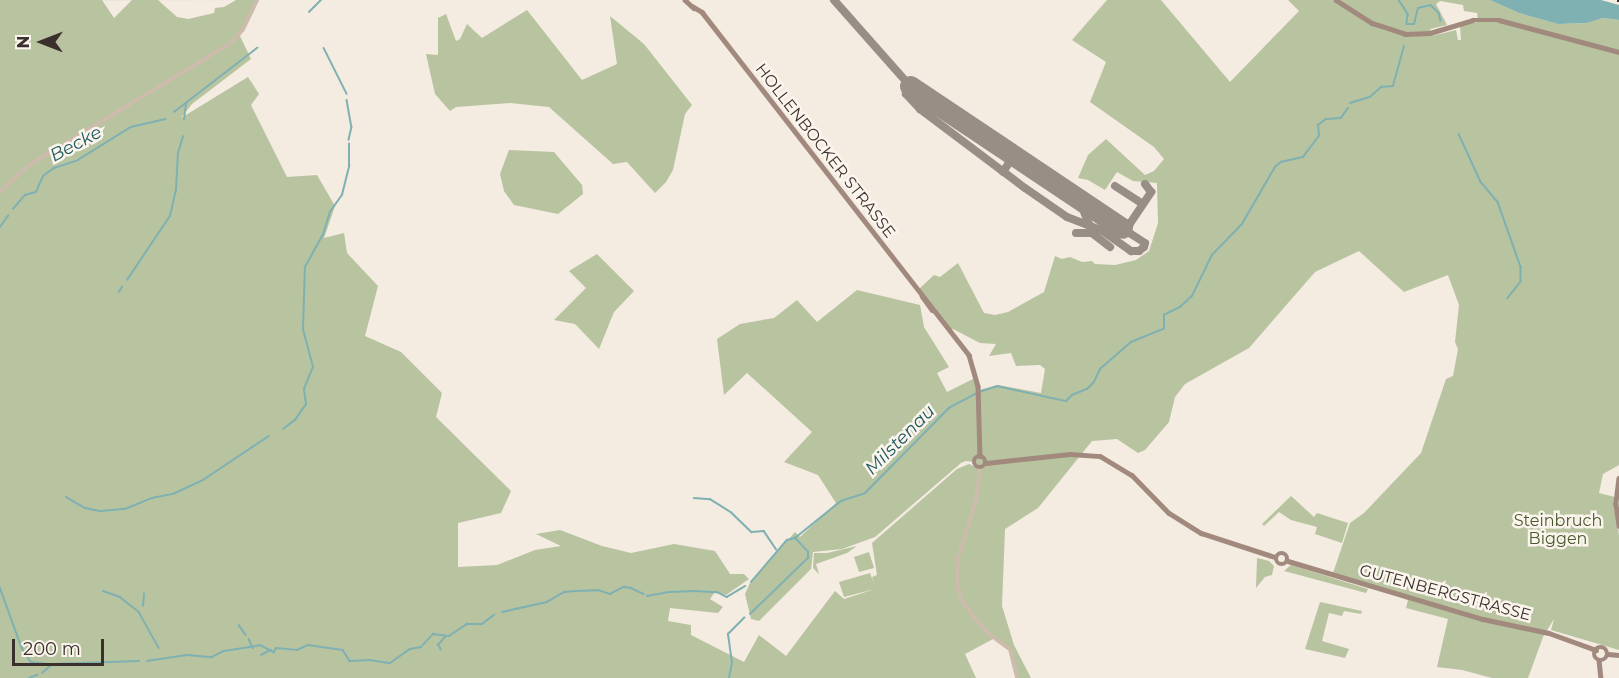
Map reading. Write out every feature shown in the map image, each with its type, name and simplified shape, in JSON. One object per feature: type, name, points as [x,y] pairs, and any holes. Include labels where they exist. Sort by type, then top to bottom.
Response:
[{"type":"main road","name":"HOLLENBOCKER STRASSE","points":[[685,0],[711,24],[969,355],[976,371],[979,392],[980,456],[974,461],[980,468]]},
{"type":"main road","points":[[1336,0],[1372,23],[1405,34],[1430,33],[1458,24],[1481,20],[1503,20],[1619,52]]},
{"type":"main road","name":"GUTENBERGSTRASSE","points":[[986,463],[1071,454],[1100,456],[1132,475],[1169,513],[1200,533],[1275,557],[1280,565],[1288,561],[1483,619],[1558,636],[1596,650]]},
{"type":"main road","points":[[980,456],[985,458],[986,463],[980,468]]},
{"type":"main road","points":[[1619,478],[1616,508],[1619,526]]},
{"type":"main road","name":"GUTENBERGSTRASSE","points":[[1275,557],[1283,552],[1287,555],[1288,561]]},
{"type":"main road","points":[[1601,678],[1599,660],[1595,656],[1596,650],[1603,648],[1608,654],[1619,655]]},
{"type":"main road","points":[[1599,660],[1605,660],[1608,654]]},
{"type":"street","points":[[0,192],[29,165],[231,43],[243,29],[257,0]]},
{"type":"street","points":[[980,468],[976,500],[958,558],[957,584],[962,599],[975,619],[988,633],[1010,649],[1017,678]]},
{"type":"green space","name":"Steinbruch Biggen","points":[[0,0],[102,0],[114,18],[132,0],[158,0],[177,17],[188,19],[214,13],[215,8],[224,7],[236,0],[258,0],[240,36],[251,59],[192,104],[181,118],[248,77],[259,94],[251,105],[287,177],[317,175],[335,206],[324,238],[344,233],[347,253],[378,286],[365,336],[401,352],[442,393],[436,417],[511,491],[501,513],[458,523],[458,567],[497,565],[535,550],[561,546],[536,534],[560,530],[602,546],[631,553],[674,544],[715,551],[730,574],[744,574],[749,579],[726,595],[715,592],[710,599],[723,607],[718,613],[670,608],[668,621],[691,625],[691,635],[744,662],[759,635],[786,656],[835,591],[844,599],[875,589],[844,597],[839,582],[870,573],[874,584],[872,577],[877,575],[872,543],[957,469],[969,464],[976,467],[974,462],[961,463],[875,537],[842,549],[813,552],[811,569],[759,621],[751,619],[745,594],[750,583],[795,532],[800,537],[836,503],[818,475],[784,462],[812,432],[747,373],[724,395],[717,339],[740,324],[774,318],[797,300],[817,322],[857,290],[920,305],[924,327],[949,367],[937,373],[947,392],[977,377],[979,390],[998,385],[1041,393],[1045,369],[1040,365],[1016,366],[1011,353],[989,356],[996,344],[980,343],[953,329],[949,330],[918,290],[934,275],[940,277],[958,263],[984,313],[995,315],[1008,312],[1044,292],[1055,256],[1062,259],[1070,257],[1082,262],[1092,261],[1095,264],[1115,265],[1136,260],[1149,251],[1158,223],[1157,183],[1133,181],[1117,172],[1105,190],[1088,180],[1078,178],[1088,155],[1106,139],[1145,175],[1154,171],[1164,159],[1154,147],[1090,102],[1106,62],[1072,40],[1107,0],[1161,0],[1230,82],[1299,11],[1288,0],[1490,0],[1519,13],[1558,24],[1587,23],[1603,18],[1619,20],[1619,465],[1603,474],[1599,493],[1615,497],[1619,536],[1619,650],[1551,630],[1554,619],[1543,637],[1528,678],[1492,678],[1462,670],[1437,667],[1448,619],[1406,608],[1408,600],[1333,573],[1350,523],[1364,513],[1421,453],[1446,379],[1453,376],[1458,349],[1455,342],[1459,305],[1448,275],[1404,292],[1359,251],[1315,272],[1249,348],[1185,384],[1175,397],[1169,422],[1145,450],[1138,453],[1117,439],[1092,441],[1038,508],[1005,529],[1002,606],[1014,645],[1031,678],[1019,678],[1011,648],[995,638],[965,654],[976,678],[0,678]],"holes":[[[1440,1],[1463,5],[1464,11],[1477,13],[1478,22],[1460,26],[1461,40],[1458,40],[1456,30],[1432,36],[1430,29],[1447,25],[1436,4]]]},
{"type":"green space","points":[[527,10],[582,80],[617,64],[610,16],[644,44],[692,105],[685,114],[673,170],[666,182],[655,193],[627,162],[613,164],[549,107],[510,103],[456,107],[450,111],[435,94],[426,54],[438,55],[438,18],[446,14],[456,41],[460,39],[467,24],[482,38]]},
{"type":"green space","points":[[509,150],[554,152],[582,185],[583,194],[558,214],[514,205],[504,191],[500,174]]},
{"type":"green space","points":[[597,254],[634,291],[614,312],[599,349],[575,324],[554,320],[586,288],[569,271]]},
{"type":"green space","points":[[1291,496],[1314,517],[1317,513],[1348,523],[1342,543],[1315,534],[1317,527],[1291,520],[1279,512],[1264,526],[1262,524]]},
{"type":"green space","points":[[857,546],[847,553],[816,564],[819,574],[813,568],[814,553],[827,553]]},
{"type":"green space","points":[[869,552],[874,568],[859,572],[854,557]]},
{"type":"green space","points":[[1257,558],[1269,561],[1274,566],[1272,575],[1265,577],[1256,588]]},
{"type":"green space","points":[[1291,565],[1368,589],[1366,593],[1284,571]]},
{"type":"green space","points":[[1320,602],[1362,611],[1361,614],[1344,611],[1342,616],[1329,613],[1322,641],[1349,649],[1345,658],[1305,649]]},
{"type":"water","points":[[1490,0],[1601,0],[1619,5],[1619,20],[1603,18],[1587,23],[1558,24],[1519,13]]},
{"type":"waterway","points":[[309,12],[321,0]]},
{"type":"waterway","points":[[1399,0],[1408,14],[1407,24],[1414,24],[1418,8],[1431,5],[1439,13],[1441,21]]},
{"type":"waterway","name":"Milstenau","points":[[1350,103],[1370,97],[1381,87],[1393,86],[1404,46]]},
{"type":"waterway","name":"Becke","points":[[174,112],[257,48]]},
{"type":"waterway","points":[[324,48],[347,94]]},
{"type":"waterway","points":[[347,100],[352,127],[349,140]]},
{"type":"waterway","name":"Becke","points":[[184,120],[186,104]]},
{"type":"waterway","name":"Milstenau","points":[[979,392],[997,386],[1066,401],[1072,395],[1087,389],[1094,382],[1100,369],[1131,342],[1164,329],[1164,315],[1180,307],[1192,296],[1212,255],[1242,224],[1275,167],[1281,162],[1303,157],[1319,136],[1318,125],[1326,119],[1341,118],[1348,108]]},
{"type":"waterway","name":"Becke","points":[[13,209],[25,195],[36,192],[43,176],[54,168],[78,160],[131,127],[165,119]]},
{"type":"waterway","points":[[1459,134],[1481,182],[1498,202],[1521,267],[1521,282],[1508,298]]},
{"type":"waterway","name":"Becke","points":[[127,280],[170,216],[176,190],[178,153],[183,137]]},
{"type":"waterway","points":[[283,429],[295,420],[306,404],[304,389],[313,367],[303,329],[305,267],[323,235],[330,212],[342,195],[349,166],[349,144]]},
{"type":"waterway","name":"Becke","points":[[0,227],[8,216]]},
{"type":"waterway","name":"Becke","points":[[119,292],[122,287]]},
{"type":"waterway","name":"Milstenau","points":[[750,614],[808,558],[808,552],[795,538],[841,501],[865,493],[949,408],[975,394]]},
{"type":"waterway","points":[[66,497],[85,508],[101,511],[125,509],[152,498],[173,494],[203,480],[269,436]]},
{"type":"waterway","points":[[694,498],[710,499],[731,512],[752,532],[764,531],[776,549]]},
{"type":"waterway","points":[[751,582],[787,540],[795,538]]},
{"type":"waterway","points":[[647,596],[695,591],[717,592],[727,597],[745,586]]},
{"type":"waterway","points":[[0,587],[22,648],[31,662],[51,664],[139,661]]},
{"type":"waterway","points":[[502,612],[547,602],[564,592],[598,590],[610,594],[624,587],[644,594]]},
{"type":"waterway","points":[[103,591],[120,597],[139,612],[159,648]]},
{"type":"waterway","points":[[143,606],[144,594]]},
{"type":"waterway","points":[[147,661],[187,655],[212,657],[224,651],[260,645],[274,652],[276,648],[297,650],[308,645],[343,650],[350,661],[370,660],[390,663],[410,649],[421,647],[433,634],[449,636],[467,624],[482,624],[494,615]]},
{"type":"waterway","name":"Milstenau","points":[[729,678],[732,663],[728,634],[744,618]]},
{"type":"waterway","points":[[239,625],[246,635]]},
{"type":"waterway","points":[[441,650],[438,645],[445,637]]},
{"type":"waterway","points":[[249,639],[253,648]]},
{"type":"waterway","points":[[261,655],[271,650]]},
{"type":"waterway","points":[[42,673],[50,666]]},
{"type":"waterway","points":[[29,678],[37,675]]},
{"type":"taxiway","points":[[834,0],[910,86],[906,94],[920,109]]},
{"type":"taxiway","points":[[928,97],[920,101],[920,109],[1025,188],[1067,217],[1101,230],[1131,251],[1139,251],[1144,247],[1145,243],[1122,228]]},
{"type":"taxiway","points":[[1003,172],[1014,155]]},
{"type":"taxiway","points":[[1122,228],[1129,225],[1151,192],[1145,184]]},
{"type":"taxiway","points":[[1115,186],[1143,204]]},
{"type":"taxiway","points":[[1078,198],[1091,229]]},
{"type":"taxiway","points":[[1101,230],[1107,226],[1108,218]]},
{"type":"taxiway","points":[[1076,233],[1092,233],[1110,247]]},
{"type":"runway","points":[[910,86],[1122,228]]}]
